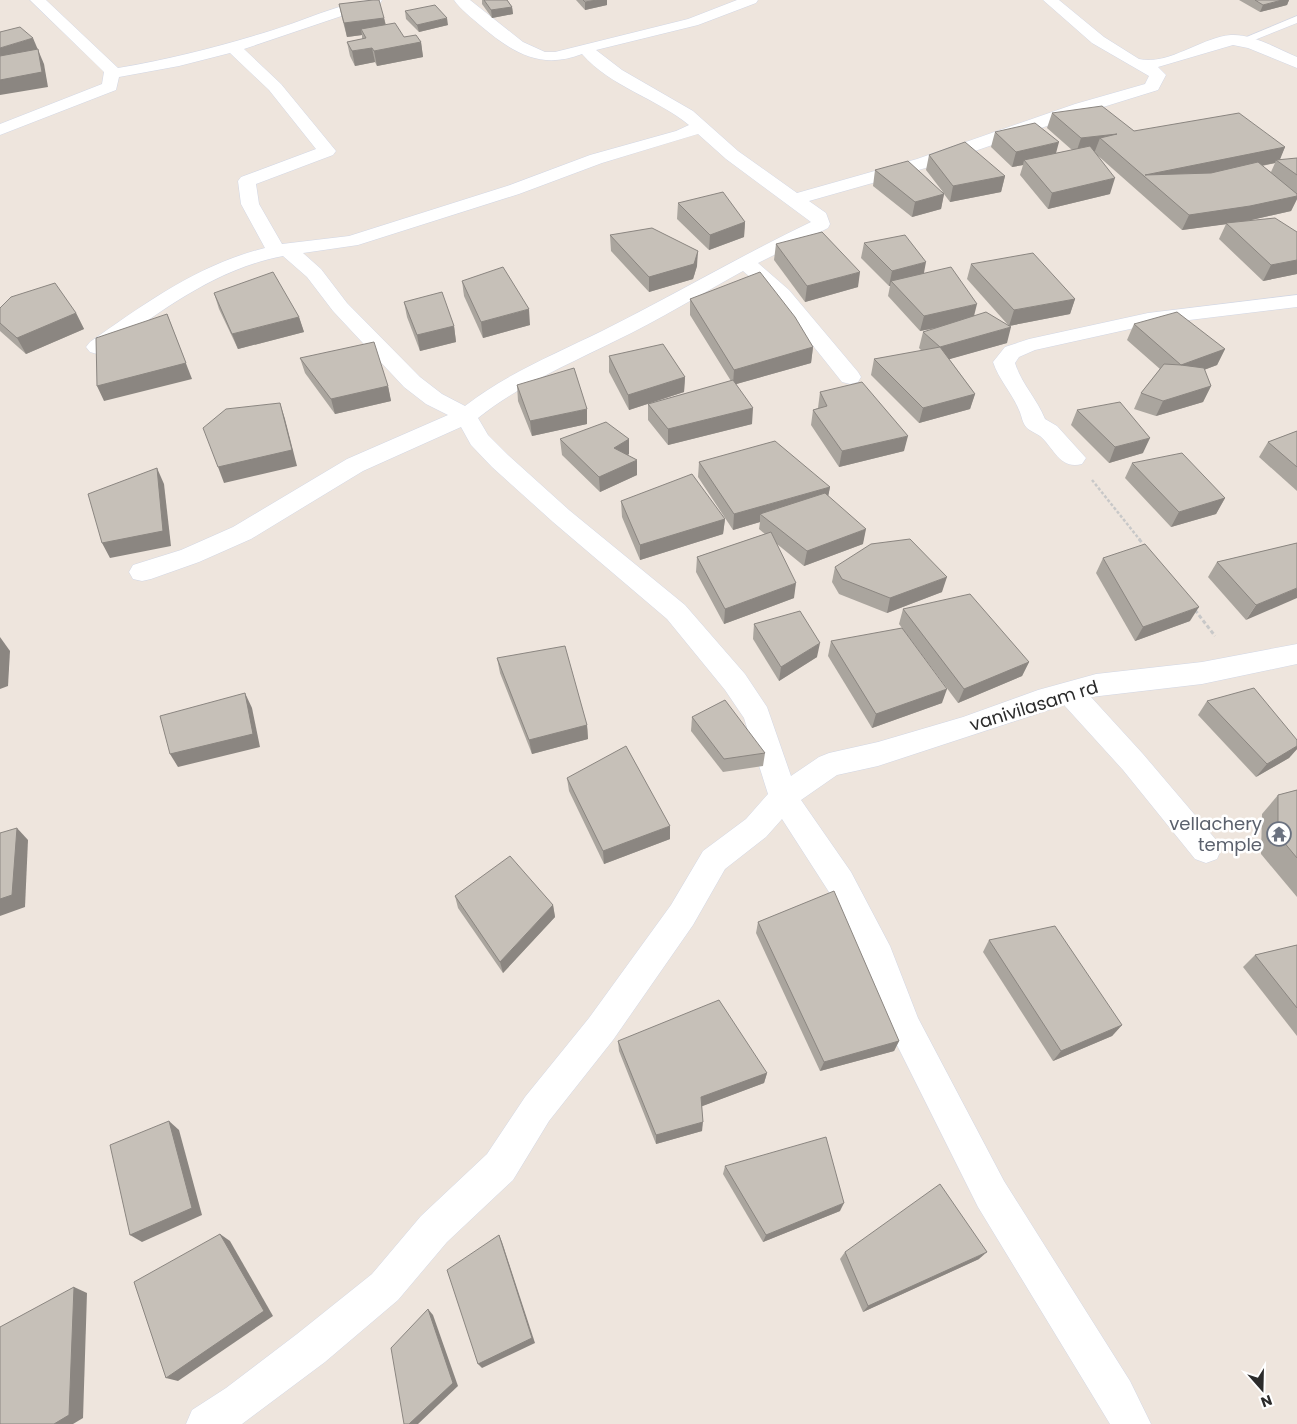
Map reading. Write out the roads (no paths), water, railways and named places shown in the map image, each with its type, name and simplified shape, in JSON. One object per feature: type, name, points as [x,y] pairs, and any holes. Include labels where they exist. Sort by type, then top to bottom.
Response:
[{"type":"street","points":[[0,130],[110,86],[112,71],[37,0]]},
{"type":"street","points":[[111,74],[150,68],[233,48],[375,0]]},
{"type":"street","points":[[462,0],[492,27],[531,52],[554,57],[693,22],[750,0]]},
{"type":"street","points":[[794,200],[868,176],[923,163],[1081,108],[1152,87],[1158,75],[1145,65],[1133,62],[1098,40],[1050,0]]},
{"type":"street","points":[[1145,65],[1168,61],[1232,40],[1243,41],[1297,63]]},
{"type":"street","points":[[233,48],[275,87],[327,151],[247,181],[250,204],[281,249],[314,273],[340,307],[412,382],[434,399],[466,416],[479,440],[500,461],[561,516],[676,612],[736,682],[757,716],[783,797],[840,882],[879,956],[905,1026],[991,1194],[1116,1396],[1131,1424]]},
{"type":"street","points":[[142,572],[190,556],[242,533],[355,465],[466,416],[484,402],[559,359],[609,336],[745,262],[820,224],[819,217],[731,154],[701,126],[680,110],[592,58],[585,48]]},
{"type":"street","points":[[98,347],[133,320],[184,288],[263,252],[351,241],[513,190],[596,159],[682,135],[701,126]]},
{"type":"street","points":[[745,262],[782,294],[850,378]]},
{"type":"street","points":[[1074,458],[1059,445],[1049,431],[1035,423],[1030,409],[1007,372],[1004,362],[1012,352],[1048,340],[1148,319],[1297,301]]},
{"type":"street","name":"vanivilasam rd","points":[[206,1424],[240,1402],[385,1287],[434,1229],[500,1167],[537,1109],[601,1029],[682,915],[714,860],[756,828],[783,797],[829,765],[878,754],[966,727],[1038,701],[1096,685],[1202,673],[1297,654]]},
{"type":"street","points":[[1070,693],[1133,762],[1206,850]]},
{"type":"lane","points":[[1243,41],[1297,19]]},
{"type":"place","name":"vellachery temple","points":[[1279,834]]}]
